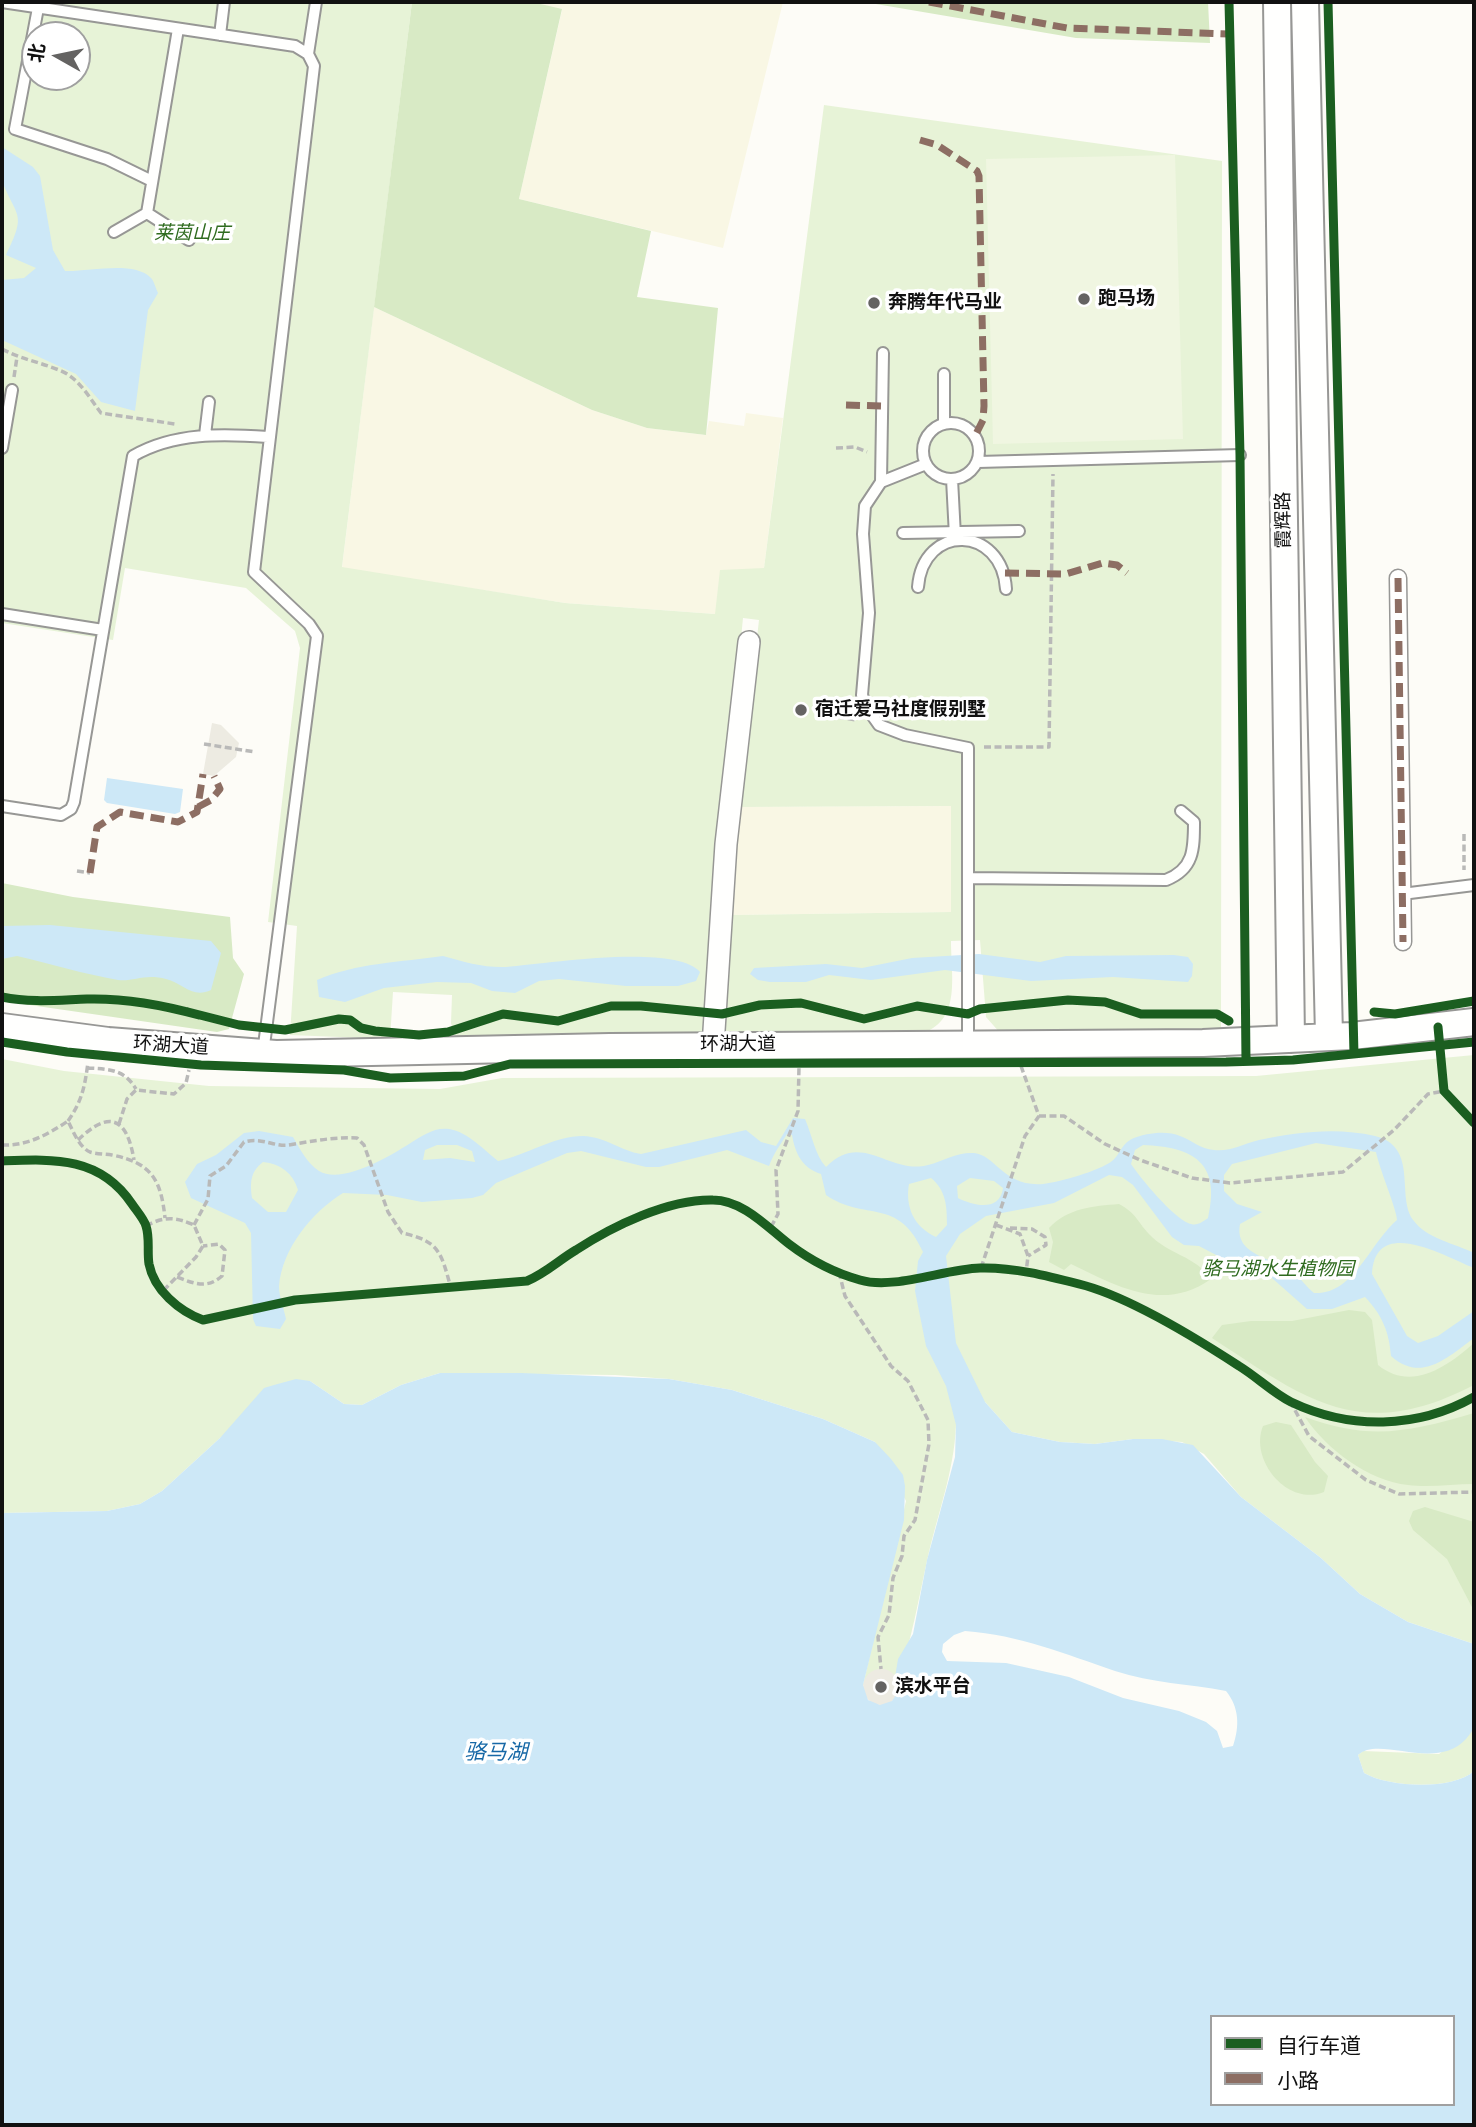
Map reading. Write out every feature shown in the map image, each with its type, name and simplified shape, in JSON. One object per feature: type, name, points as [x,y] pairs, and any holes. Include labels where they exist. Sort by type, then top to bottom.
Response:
[{"type":"street","name":"霞辉路","points":[[1277,2],[1291,1039]]},
{"type":"street","name":"霞辉路","points":[[1305,2],[1329,1036]]},
{"type":"street","points":[[1398,578],[1402,942]]},
{"type":"street","points":[[713,1046],[726,844],[749,642]]},
{"type":"street","name":"环湖大道","points":[[2,1027],[108,1041],[263,1053],[713,1046],[1203,1043],[1291,1039],[1474,1023]]},
{"type":"lane","points":[[2,2],[295,46],[309,54]]},
{"type":"lane","points":[[80,14],[82,2]]},
{"type":"lane","points":[[219,35],[224,2]]},
{"type":"lane","points":[[263,1053],[317,636],[309,624],[254,572],[314,66],[309,54],[316,2]]},
{"type":"lane","points":[[38,8],[15,129],[107,159],[152,181]]},
{"type":"lane","points":[[147,213],[178,29]]},
{"type":"lane","points":[[114,232],[147,213]]},
{"type":"lane","points":[[147,213],[189,240]]},
{"type":"lane","points":[[883,353],[881,482],[865,506],[863,534],[869,613],[862,695],[879,725],[905,735],[968,748],[968,1044]]},
{"type":"lane","points":[[944,374],[944,423]]},
{"type":"lane","points":[[2,448],[12,390]]},
{"type":"lane","points":[[205,435],[209,402]]},
{"type":"lane","points":[[953,422],[970,429],[979,444],[978,462],[967,474],[952,479],[937,475],[926,464],[923,456],[925,439],[930,432],[944,423],[953,422]]},
{"type":"lane","points":[[2,807],[48,815],[61,815],[71,809],[133,456],[187,438],[205,435],[268,437]]},
{"type":"lane","points":[[978,462],[1240,455]]},
{"type":"lane","points":[[881,482],[926,464]]},
{"type":"lane","points":[[952,479],[955,536]]},
{"type":"lane","points":[[903,533],[955,536],[1019,531]]},
{"type":"lane","points":[[918,587],[922,565],[930,553],[955,536],[977,542],[996,555],[1005,573],[1006,589]]},
{"type":"lane","points":[[2,614],[103,629]]},
{"type":"lane","points":[[968,878],[1166,880],[1184,870],[1192,860],[1194,822],[1181,811]]},
{"type":"lane","points":[[1402,894],[1469,886]]},
{"type":"path","points":[[2,348],[22,359],[60,370],[78,382],[101,413],[179,424],[187,438]]},
{"type":"path","points":[[836,448],[855,447],[881,460]]},
{"type":"path","points":[[968,748],[1049,747],[1053,459]]},
{"type":"path","points":[[827,715],[879,725]]},
{"type":"path","points":[[205,744],[255,752]]},
{"type":"path","points":[[1464,834],[1469,886]]},
{"type":"path","points":[[77,870],[90,873]]},
{"type":"path","points":[[78,1054],[102,1056]]},
{"type":"path","points":[[1006,1062],[1034,1062]]},
{"type":"path","points":[[1020,1062],[1039,1116]]},
{"type":"path","points":[[178,1063],[201,1065]]},
{"type":"path","points":[[786,1063],[813,1063]]},
{"type":"path","points":[[780,1236],[768,1225],[778,1214],[776,1170],[798,1111],[799,1063]]},
{"type":"path","points":[[136,1090],[174,1094],[186,1083],[191,1064]]},
{"type":"path","points":[[2,1145],[18,1146],[31,1142],[68,1121],[79,1106],[87,1084],[87,1068],[117,1070],[129,1078],[136,1090]]},
{"type":"path","points":[[1443,1080],[1444,1091],[1452,1100]]},
{"type":"path","points":[[119,1124],[127,1099],[136,1090]]},
{"type":"path","points":[[1039,1116],[1064,1116],[1105,1144],[1140,1160],[1192,1178],[1230,1183],[1343,1172],[1394,1130],[1428,1094],[1444,1091]]},
{"type":"path","points":[[981,1268],[1025,1136],[1039,1116]]},
{"type":"path","points":[[68,1121],[78,1140],[89,1152],[134,1161],[152,1174],[162,1191],[165,1218]]},
{"type":"path","points":[[78,1140],[92,1127],[106,1121],[119,1124],[125,1127],[130,1136],[134,1161]]},
{"type":"path","points":[[194,1225],[208,1199],[210,1176],[226,1166],[244,1142],[262,1139],[285,1145],[303,1141],[357,1138],[370,1158],[383,1200],[402,1233],[428,1239],[441,1255],[451,1288]]},
{"type":"path","points":[[140,1216],[147,1230],[165,1218],[182,1219],[194,1225],[203,1246]]},
{"type":"path","points":[[996,1225],[1032,1229],[1045,1237],[1046,1245],[1028,1256]]},
{"type":"path","points":[[1010,1228],[1020,1234],[1028,1256],[1030,1273],[1015,1271]]},
{"type":"path","points":[[172,1301],[159,1287],[177,1277],[203,1246],[219,1244],[225,1250],[222,1276],[214,1283],[198,1285],[177,1277]]},
{"type":"path","points":[[829,1269],[851,1277]]},
{"type":"path","points":[[970,1269],[993,1269]]},
{"type":"path","points":[[839,1272],[845,1296],[891,1366],[908,1381],[928,1420],[929,1444],[915,1520],[904,1536],[902,1556],[893,1578],[889,1615],[878,1637],[881,1669]]},
{"type":"path","points":[[438,1289],[464,1287]]},
{"type":"path","points":[[1280,1394],[1290,1402],[1303,1406]]},
{"type":"path","points":[[1290,1402],[1309,1437],[1366,1480],[1399,1494],[1474,1492]]},
{"type":"shaded area","points":[[532,2],[783,2],[723,248],[519,199],[562,10]]},
{"type":"shaded area","points":[[374,307],[592,410],[647,428],[706,435],[709,421],[744,426],[746,413],[783,418],[764,568],[715,614],[565,603],[342,568]]},
{"type":"shaded area","points":[[212,723],[221,725],[239,743],[236,757],[214,776],[203,774]]},
{"type":"shaded area","points":[[952,806],[951,912],[732,915],[738,807]]},
{"type":"shaded area","points":[[881,1669],[894,1674],[899,1687],[894,1700],[881,1705],[868,1700],[863,1687],[868,1674]]},
{"type":"green space","name":"莱茵山庄","points":[[2,2],[412,2],[342,567],[565,603],[715,614],[720,570],[764,568],[824,105],[1222,161],[1221,1032],[1001,1034],[986,1017],[980,940],[951,941],[952,983],[948,1009],[943,1019],[933,1028],[920,1034],[728,1036],[724,1028],[732,915],[951,912],[951,806],[738,807],[759,620],[743,618],[705,1034],[460,1037],[454,1035],[451,1023],[452,995],[393,992],[390,1039],[290,1035],[297,926],[268,922],[300,648],[295,631],[246,588],[125,568],[113,640],[2,623]]},
{"type":"green space","points":[[412,2],[532,2],[562,9],[519,199],[651,231],[637,297],[718,308],[706,435],[647,428],[592,410],[374,307]]},
{"type":"green space","points":[[864,2],[1208,2],[1210,43],[1076,38]]},
{"type":"green space","name":"跑马场","points":[[1175,155],[1183,439],[993,444],[986,159]]},
{"type":"green space","points":[[2,883],[73,897],[230,917],[233,958],[244,974],[229,1029],[217,1032],[2,1001]]},
{"type":"green space","name":"骆马湖水生植物园","points":[[1474,1055],[1474,1644],[1408,1622],[1360,1594],[1321,1558],[1241,1497],[1204,1454],[1182,1442],[1133,1439],[1095,1444],[1060,1442],[1012,1432],[985,1402],[956,1425],[949,1477],[898,1681],[863,1685],[906,1501],[875,1442],[823,1419],[732,1390],[669,1379],[615,1375],[440,1373],[401,1385],[362,1405],[344,1404],[310,1381],[220,1438],[162,1491],[140,1504],[107,1511],[2,1513],[2,1059],[64,1071],[209,1086],[440,1089],[502,1078],[1256,1076]]},
{"type":"green space","points":[[1119,1204],[1133,1214],[1156,1241],[1198,1265],[1211,1279],[1193,1289],[1158,1295],[1123,1287],[1071,1264],[1064,1270],[1049,1262],[1053,1242],[1049,1228],[1056,1221],[1081,1209]]},
{"type":"green space","points":[[1349,1310],[1365,1312],[1372,1320],[1378,1365],[1390,1373],[1416,1376],[1428,1373],[1440,1368],[1474,1343],[1474,1385],[1434,1402],[1398,1411],[1366,1412],[1336,1407],[1277,1380],[1212,1338],[1222,1325],[1251,1321],[1292,1321]]},
{"type":"green space","points":[[1474,1413],[1474,1484],[1433,1486],[1393,1482],[1364,1470],[1324,1441],[1305,1417],[1350,1429],[1390,1431],[1429,1425]]},
{"type":"green space","points":[[1276,1422],[1291,1425],[1315,1462],[1328,1476],[1324,1492],[1310,1495],[1297,1493],[1285,1487],[1267,1466],[1260,1439],[1263,1426]]},
{"type":"green space","points":[[1425,1507],[1474,1522],[1474,1611],[1447,1559],[1413,1530],[1409,1521],[1413,1511]]},
{"type":"green space","points":[[1474,1727],[1474,1771],[1451,1782],[1420,1785],[1375,1778],[1364,1773],[1358,1755],[1363,1751],[1439,1754]]},
{"type":"water","points":[[2,147],[33,167],[40,176],[53,250],[65,271],[134,269],[153,281],[158,293],[148,310],[135,411],[101,402],[76,374],[2,340],[2,280],[24,278],[36,268],[6,255],[16,231],[18,216],[2,181]]},
{"type":"water","points":[[107,778],[183,789],[180,812],[175,814],[107,803],[104,800]]},
{"type":"water","points":[[50,925],[211,941],[221,953],[211,990],[193,992],[159,977],[118,980],[17,956],[2,959],[2,926]]},
{"type":"water","points":[[979,954],[1040,962],[1066,956],[1174,955],[1188,957],[1193,964],[1192,976],[1188,982],[1113,977],[1031,981],[945,970],[871,980],[829,975],[806,982],[770,982],[758,980],[750,974],[754,968],[826,964],[862,968],[912,958]]},
{"type":"water","points":[[443,956],[498,967],[638,957],[686,963],[700,972],[696,981],[678,986],[626,986],[559,979],[539,981],[515,993],[492,991],[471,983],[437,982],[384,988],[345,1002],[319,997],[317,980],[332,974]]},
{"type":"water","name":"骆马湖","points":[[793,1118],[805,1119],[816,1151],[826,1167],[839,1157],[852,1152],[914,1166],[974,1153],[982,1155],[1018,1181],[1043,1184],[1098,1169],[1112,1161],[1130,1140],[1150,1134],[1175,1134],[1204,1148],[1220,1150],[1302,1133],[1361,1133],[1389,1142],[1397,1151],[1402,1162],[1409,1211],[1419,1227],[1474,1253],[1474,1268],[1413,1244],[1385,1246],[1376,1256],[1372,1274],[1407,1336],[1418,1343],[1438,1336],[1474,1311],[1474,1338],[1444,1360],[1423,1367],[1402,1364],[1391,1356],[1384,1324],[1365,1297],[1332,1309],[1307,1309],[1264,1271],[1220,1257],[1199,1246],[1184,1245],[1172,1237],[1133,1185],[1122,1177],[1109,1175],[1054,1203],[986,1216],[960,1234],[946,1256],[956,1343],[985,1402],[1012,1432],[1060,1442],[1095,1444],[1133,1439],[1162,1439],[1193,1445],[1241,1497],[1321,1558],[1360,1594],[1408,1622],[1474,1644],[1474,1726],[1466,1739],[1454,1748],[1439,1753],[1380,1749],[1367,1750],[1358,1755],[1364,1773],[1404,1784],[1451,1782],[1474,1771],[1474,2125],[2,2125],[2,1513],[107,1511],[140,1504],[162,1491],[220,1438],[264,1388],[296,1379],[310,1381],[344,1404],[362,1405],[401,1385],[440,1373],[521,1373],[669,1379],[732,1390],[823,1419],[875,1442],[903,1475],[904,1520],[863,1685],[868,1700],[880,1705],[892,1701],[898,1692],[895,1677],[898,1659],[913,1634],[927,1560],[955,1457],[956,1425],[946,1386],[926,1346],[915,1291],[918,1261],[923,1252],[903,1223],[892,1216],[840,1203],[826,1195],[821,1174],[800,1159],[792,1135],[787,1134],[769,1166],[727,1150],[659,1167],[646,1167],[581,1151],[567,1153],[496,1183],[483,1195],[472,1198],[422,1202],[387,1195],[343,1193],[320,1210],[292,1245],[281,1272],[279,1286],[286,1319],[280,1329],[256,1326],[253,1319],[251,1233],[245,1223],[191,1198],[185,1182],[197,1164],[216,1155],[244,1133],[259,1131],[293,1137],[311,1164],[319,1171],[329,1174],[353,1172],[438,1129],[449,1129],[463,1134],[498,1161],[551,1142],[583,1136],[641,1154],[746,1130],[761,1142],[776,1146]],"holes":[[[1316,1143],[1376,1152],[1397,1220],[1340,1286],[1314,1293],[1294,1273],[1257,1254],[1243,1243],[1240,1224],[1262,1212],[1237,1204],[1224,1191],[1224,1175],[1232,1164]],[[437,1145],[457,1145],[472,1151],[475,1162],[450,1158],[423,1160],[425,1150]],[[1143,1145],[1161,1146],[1189,1154],[1200,1162],[1207,1171],[1210,1184],[1208,1218],[1194,1224],[1174,1213],[1131,1164],[1135,1150]],[[263,1162],[281,1167],[293,1179],[298,1190],[286,1212],[268,1212],[252,1198],[253,1174]],[[931,1178],[943,1193],[947,1225],[936,1237],[922,1228],[913,1215],[908,1201],[909,1184]],[[970,1178],[994,1181],[1003,1188],[997,1201],[978,1205],[958,1198],[957,1186]],[[965,1631],[1005,1637],[1042,1646],[1129,1675],[1226,1691],[1234,1704],[1237,1717],[1233,1746],[1223,1748],[1217,1731],[1206,1722],[1179,1711],[1123,1698],[1069,1677],[1006,1663],[947,1661],[942,1652],[943,1644],[954,1635]]]},
{"type":"marked path","points":[[929,2],[1067,28],[1229,34]]},
{"type":"marked path","points":[[920,140],[937,145],[977,171],[979,176],[984,406],[983,420],[975,436]]},
{"type":"marked path","points":[[846,405],[882,406]]},
{"type":"marked path","points":[[1005,573],[1066,574],[1103,563],[1117,565],[1127,573]]},
{"type":"marked path","points":[[1398,578],[1403,942]]},
{"type":"marked path","points":[[90,873],[97,827],[120,812],[178,822],[197,812],[203,774]]},
{"type":"marked path","points":[[198,807],[211,800],[220,789],[214,776]]},
{"type":"cycle path","points":[[1229,2],[1240,455],[1246,1061]]},
{"type":"cycle path","points":[[1328,2],[1354,1054]]},
{"type":"cycle path","points":[[2,997],[34,1001],[130,1001],[199,1015]]},
{"type":"cycle path","points":[[188,1012],[239,1025],[285,1030],[339,1019],[350,1020],[361,1028],[375,1031],[419,1035],[448,1032],[503,1014],[558,1021],[611,1006],[641,1006],[722,1014],[760,1005],[801,1003],[864,1019],[917,1006],[968,1014],[980,1009],[1068,1000],[1105,1002],[1141,1014],[1217,1014],[1229,1021]]},
{"type":"cycle path","points":[[1374,1012],[1395,1014],[1474,1001]]},
{"type":"cycle path","points":[[1438,1027],[1444,1091],[1474,1123]]},
{"type":"cycle path","points":[[2,1042],[67,1052],[201,1065],[344,1070],[390,1078],[464,1076],[510,1064],[1293,1060],[1474,1042]]},
{"type":"cycle path","points":[[2,1161],[39,1160],[74,1164],[90,1169],[119,1188],[145,1223],[149,1264],[156,1282],[177,1305],[203,1320],[295,1300],[527,1281],[624,1223],[678,1204],[713,1200],[724,1201],[745,1210],[805,1255],[832,1270],[860,1280],[903,1281],[966,1269],[992,1268],[1043,1275],[1098,1290],[1140,1308],[1182,1331],[1246,1370],[1291,1402],[1336,1418],[1383,1422],[1407,1420],[1452,1408],[1474,1397]]},
{"type":"place","name":"跑马场","points":[[1084,299]]},
{"type":"place","name":"奔腾年代马业","points":[[874,303]]},
{"type":"place","name":"宿迁爱马社度假别墅","points":[[801,710]]},
{"type":"place","name":"滨水平台","points":[[881,1687]]}]
